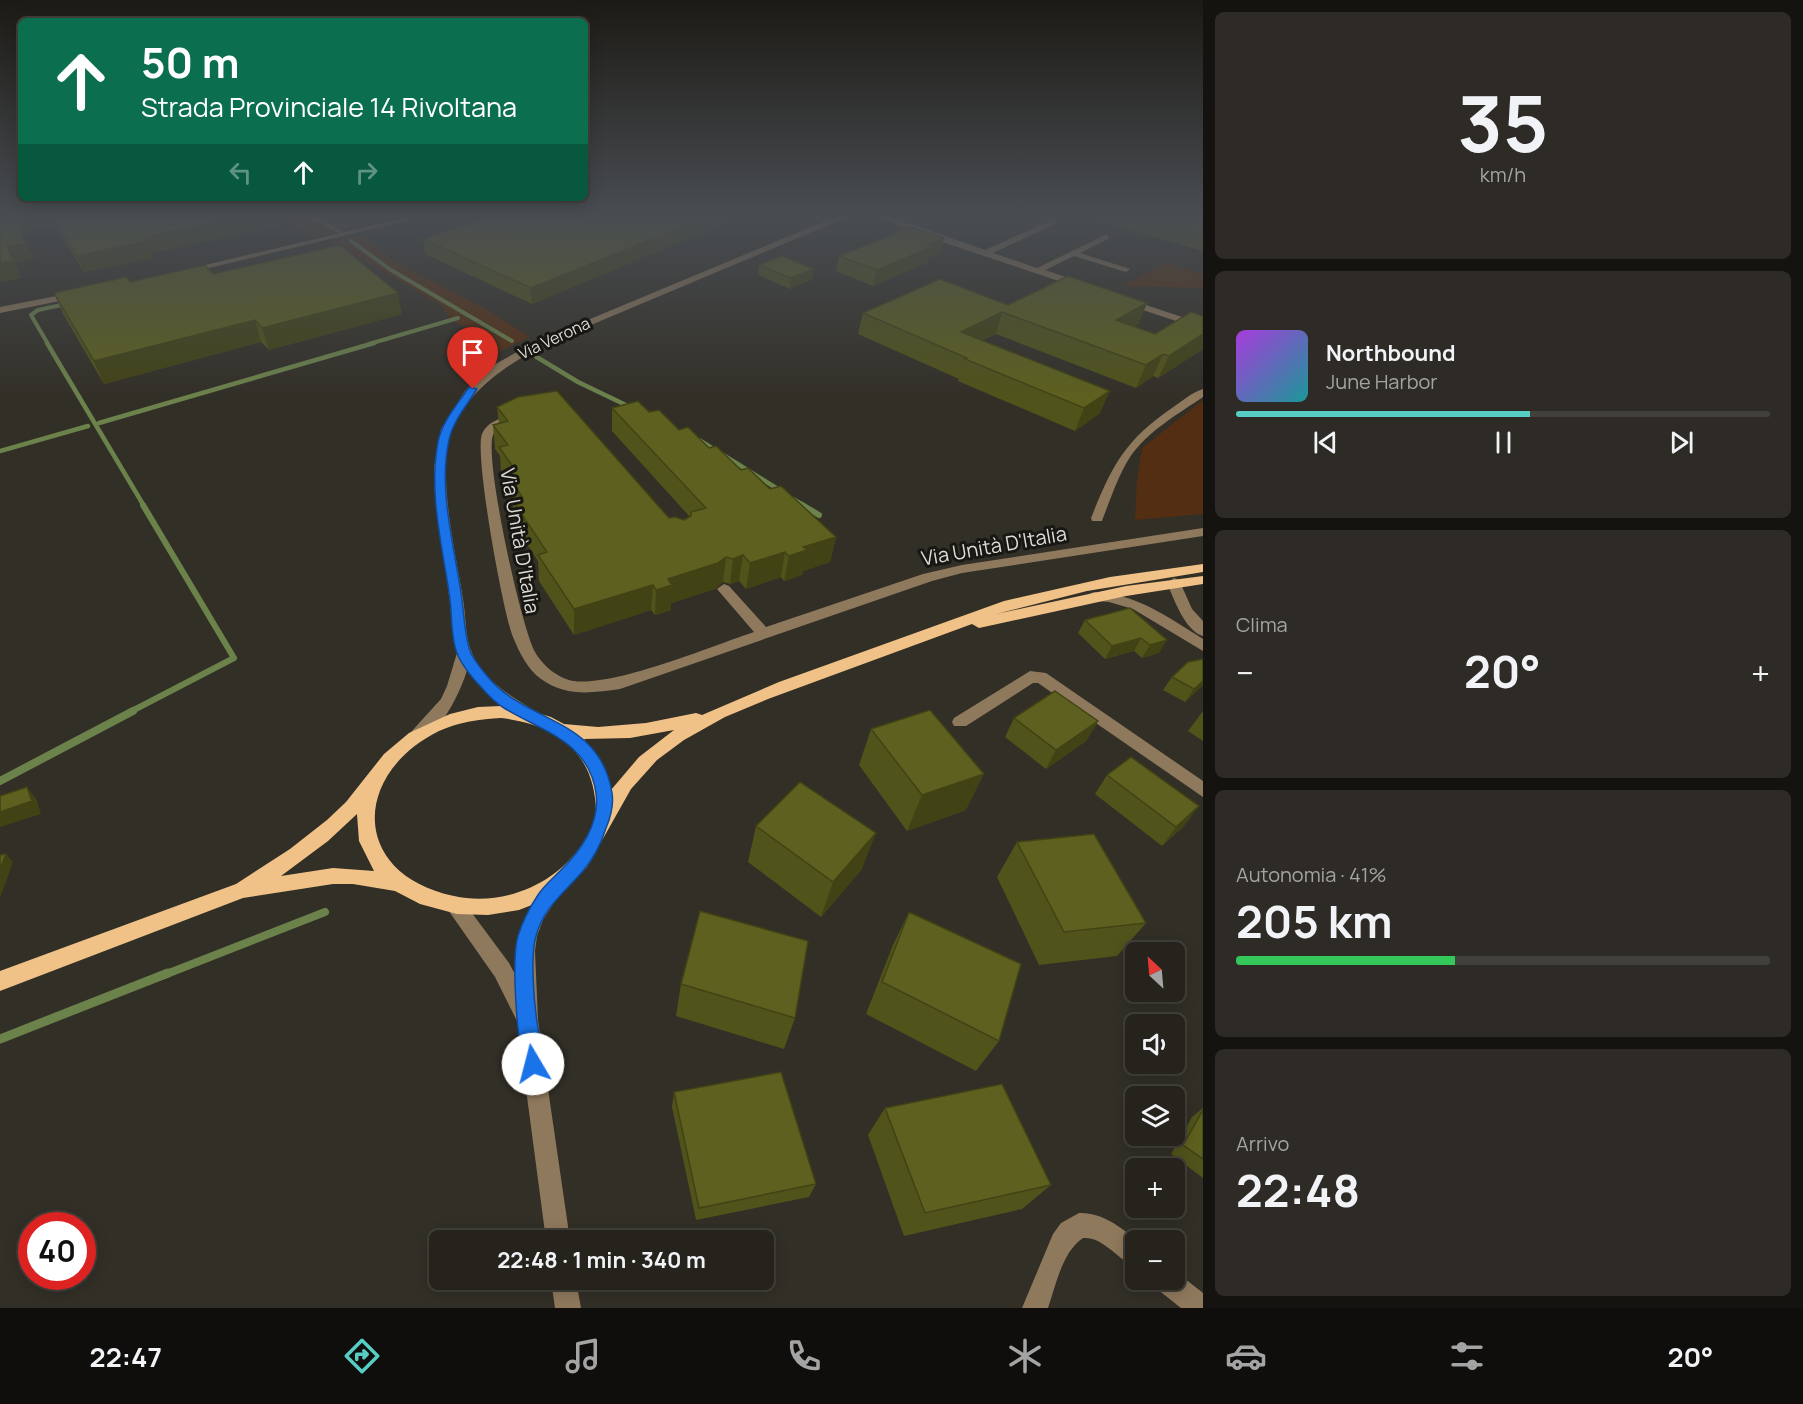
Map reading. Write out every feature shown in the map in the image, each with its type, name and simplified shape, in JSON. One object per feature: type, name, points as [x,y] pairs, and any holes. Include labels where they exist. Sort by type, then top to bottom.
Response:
[{"type":"main road","points":[[377,778],[367,809],[368,836],[378,861],[397,883],[426,899],[456,907],[486,908],[514,903],[540,893],[564,878],[584,857],[619,792],[647,758],[675,737],[711,716],[994,609],[1109,582],[1203,568]]},
{"type":"main road","points":[[943,630],[1094,597],[1203,580]]},
{"type":"main road","points":[[243,890],[313,843],[353,807],[389,760],[412,739],[444,722],[470,715],[500,713],[535,719],[560,729],[598,735],[628,734],[711,716]]},
{"type":"main road","points":[[560,729],[583,748],[598,771],[604,801],[600,828]]},
{"type":"main road","points":[[0,981],[243,890],[284,882],[343,876],[397,883]]},
{"type":"street","name":"Via Verona","points":[[412,739],[432,722],[447,702],[455,686],[464,653],[440,473],[447,429],[469,393],[496,368],[538,344],[694,277]]},
{"type":"street","points":[[1054,277],[1092,290]]},
{"type":"street","points":[[0,310],[81,294]]},
{"type":"street","points":[[1115,297],[1203,327]]},
{"type":"street","points":[[0,315],[35,304]]},
{"type":"street","points":[[1097,518],[1114,475],[1132,447],[1203,392]]},
{"type":"street","name":"Via Unità D'Italia","points":[[530,414],[501,422],[490,428],[486,439],[486,460],[513,620],[523,647],[539,669],[563,684],[584,689],[597,689],[940,573],[1203,532]]},
{"type":"street","points":[[1174,583],[1186,611],[1203,631]]},
{"type":"street","points":[[724,589],[764,634]]},
{"type":"street","points":[[1094,597],[1114,598],[1140,607],[1203,646]]},
{"type":"street","name":"Via Verona","points":[[464,653],[492,690],[508,703],[535,719]]},
{"type":"street","points":[[960,722],[1030,677],[1041,677],[1203,790]]},
{"type":"street","points":[[557,1230],[527,1020],[525,951],[527,936],[540,907],[564,878]]},
{"type":"street","points":[[456,907],[502,970],[527,1020]]},
{"type":"street","points":[[1035,1308],[1067,1232],[1083,1224],[1101,1229],[1125,1248]]},
{"type":"street","points":[[565,1290],[567,1308]]},
{"type":"street","points":[[1179,1290],[1202,1308]]},
{"type":"shaded area","points":[[393,277],[425,277],[486,309],[530,337],[501,351],[451,319],[441,305]]},
{"type":"shaded area","points":[[1139,277],[1203,277],[1203,288],[1122,286]]},
{"type":"shaded area","points":[[1203,400],[1203,514],[1135,520],[1137,480],[1142,448]]},
{"type":"building","points":[[126,277],[130,282],[152,277],[379,277],[398,293],[262,328],[255,320],[94,361],[54,293]]},
{"type":"building","points":[[507,277],[558,277],[531,288]]},
{"type":"building","points":[[1066,277],[1071,277],[1147,303],[1116,320],[1155,334],[1191,312],[1203,316],[1203,334],[1169,356],[1163,354],[1146,365],[1002,312],[961,332],[1110,391],[1084,408],[965,359],[967,358],[863,313],[940,279],[1008,305]]},
{"type":"building","points":[[557,391],[669,518],[684,520],[691,516],[691,512],[706,508],[612,408],[638,401],[649,412],[659,410],[679,430],[688,427],[709,448],[716,446],[741,470],[748,468],[770,489],[781,486],[836,537],[803,547],[807,550],[789,556],[785,552],[750,563],[743,555],[733,559],[726,557],[718,563],[668,579],[672,585],[656,590],[653,585],[574,609],[538,555],[547,552],[513,501],[523,498],[506,473],[516,471],[499,447],[508,445],[493,425],[508,421],[497,407],[518,397]]},
{"type":"building","points":[[1130,608],[1167,640],[1150,645],[1141,638],[1112,646],[1085,620]]},
{"type":"building","points":[[1203,659],[1203,681],[1194,689],[1172,677],[1188,662]]},
{"type":"building","points":[[1055,691],[1098,721],[1056,750],[1014,718]]},
{"type":"building","points":[[930,710],[984,774],[922,795],[871,729]]},
{"type":"building","points":[[1131,757],[1199,806],[1176,827],[1107,775]]},
{"type":"building","points":[[800,782],[876,833],[833,882],[756,826]]},
{"type":"building","points":[[27,787],[32,801],[0,812],[0,796]]},
{"type":"building","points":[[1094,834],[1146,923],[1064,932],[1017,842]]},
{"type":"building","points":[[6,854],[0,869],[0,855]]},
{"type":"building","points":[[700,911],[808,941],[795,1018],[681,984]]},
{"type":"building","points":[[909,912],[1021,964],[999,1041],[882,982]]},
{"type":"building","points":[[781,1072],[816,1184],[699,1208],[674,1092]]},
{"type":"building","points":[[1002,1084],[1051,1185],[925,1213],[885,1108]]},
{"type":"building","points":[[1203,1110],[1203,1159],[1184,1146]]},
{"type":"waterway","points":[[403,277],[512,341]]},
{"type":"waterway","points":[[48,344],[31,315],[38,310],[66,304]]},
{"type":"waterway","points":[[369,344],[458,318]]},
{"type":"waterway","points":[[47,343],[144,506]]},
{"type":"waterway","points":[[99,423],[374,343]]},
{"type":"waterway","points":[[535,356],[578,382],[630,407]]},
{"type":"waterway","points":[[0,451],[88,426]]},
{"type":"waterway","points":[[699,440],[781,491]]},
{"type":"waterway","points":[[793,499],[805,506]]},
{"type":"waterway","points":[[130,712],[234,658],[143,505]]},
{"type":"waterway","points":[[802,505],[819,515]]},
{"type":"waterway","points":[[0,781],[133,711]]},
{"type":"waterway","points":[[164,975],[325,912]]},
{"type":"waterway","points":[[0,1039],[168,973]]},
{"type":"route","points":[[473,389],[449,424],[440,467],[441,496],[464,653],[484,682],[508,703],[535,719],[560,729],[578,742],[596,767],[604,793],[604,813],[596,838],[577,866],[545,899],[535,915],[527,936],[525,951],[527,1020],[533,1064]]}]
